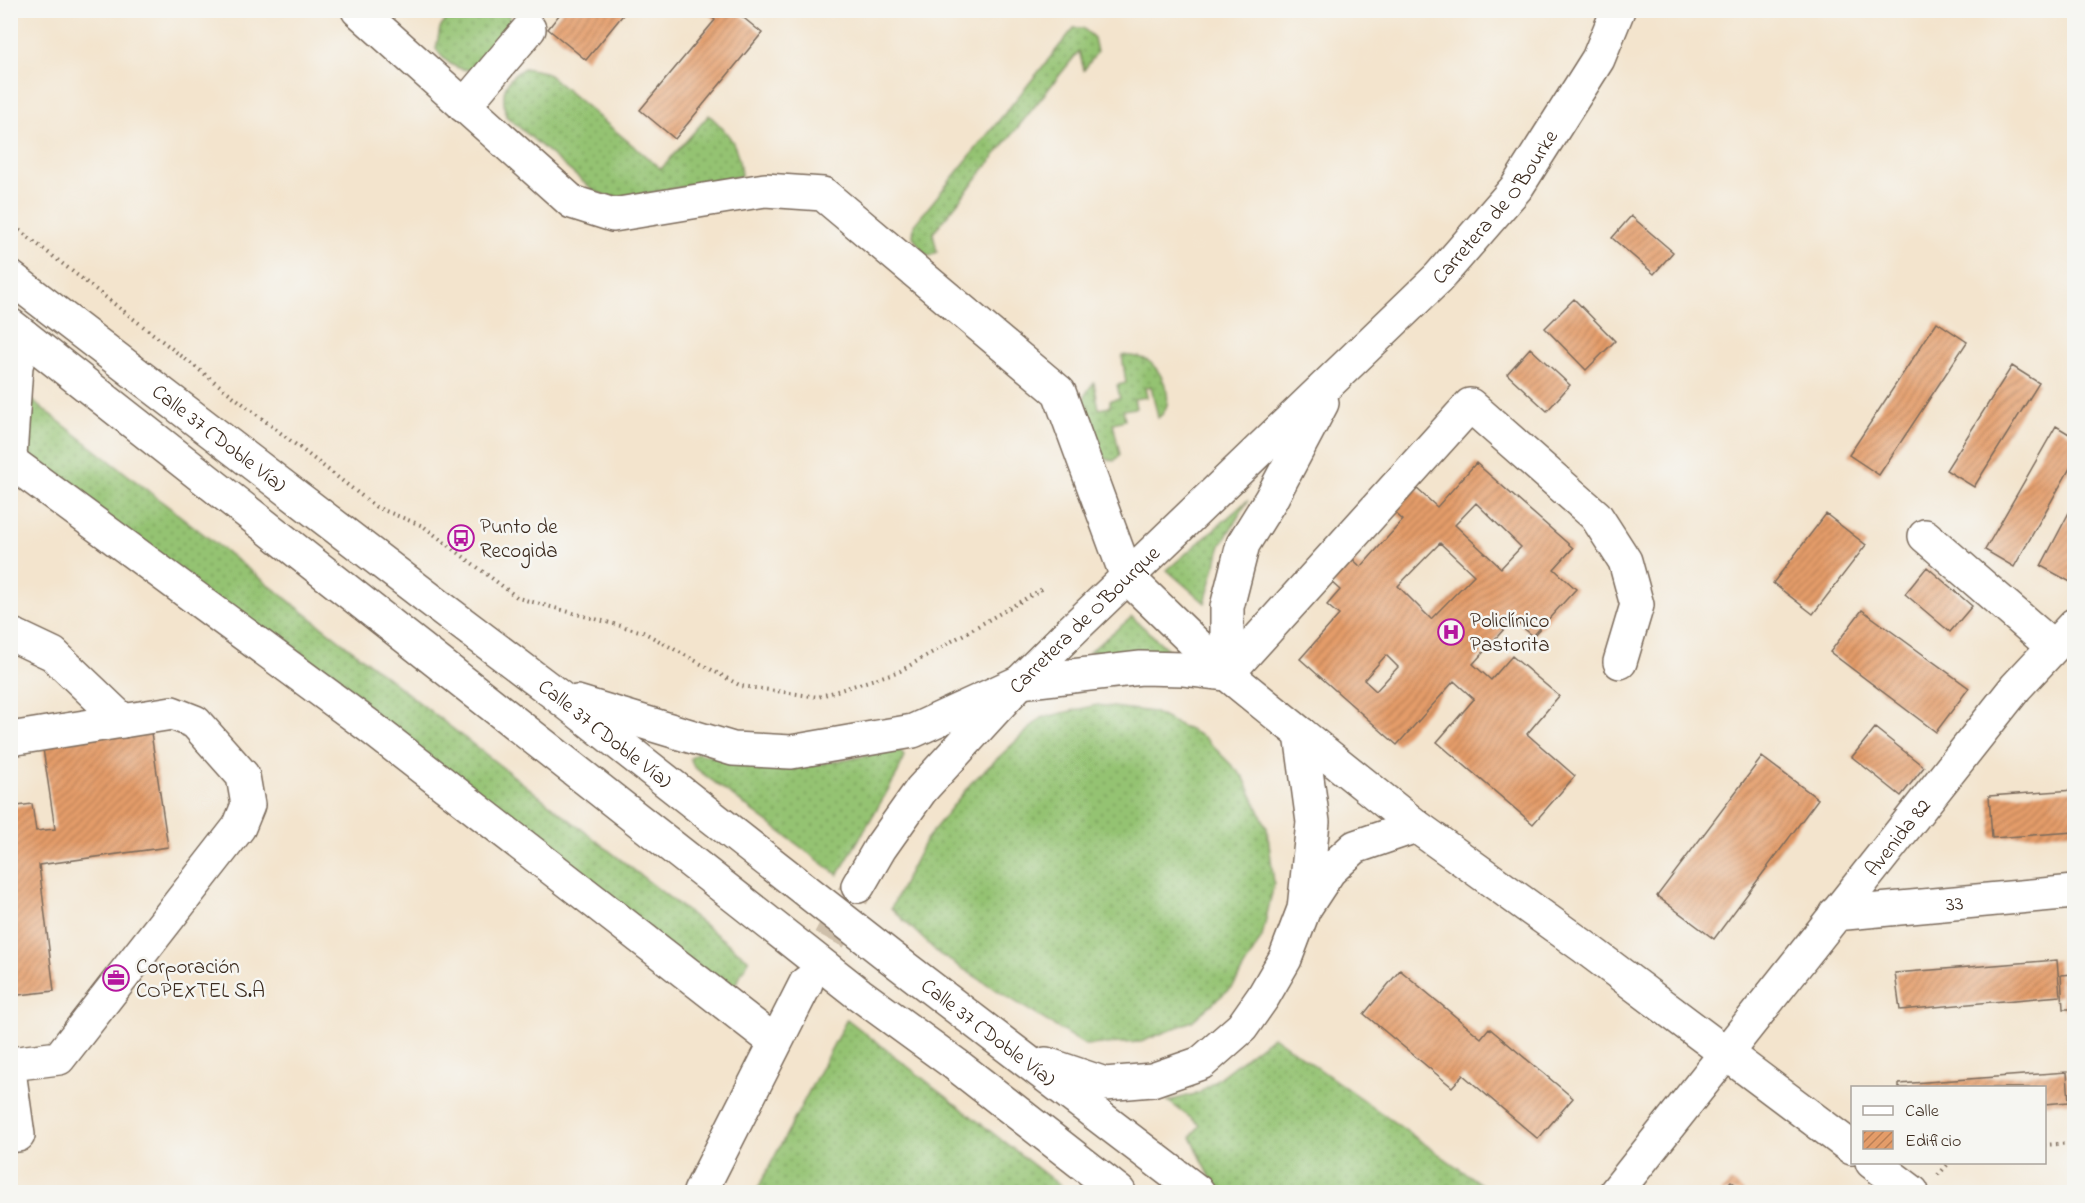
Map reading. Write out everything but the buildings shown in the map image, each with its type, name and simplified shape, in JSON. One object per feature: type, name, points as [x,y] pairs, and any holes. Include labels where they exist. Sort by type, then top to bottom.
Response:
[{"type":"main road","name":"Carretera de O'Bourke","points":[[1337,375],[1438,278],[1518,187],[1598,59],[1618,10]]},
{"type":"main road","points":[[363,12],[572,202],[613,215],[765,190],[823,194],[1059,392],[1127,577],[1227,674],[1416,826],[1593,953],[1851,1147]]},
{"type":"main road","points":[[464,106],[529,29]]},
{"type":"main road","name":"Calle 37 (Doble Vía)","points":[[10,278],[558,696],[897,962],[1023,1056],[1198,1192]]},
{"type":"main road","points":[[10,456],[17,331]]},
{"type":"main road","name":"Calle 37 (Doble Vía)","points":[[17,331],[859,994],[956,1065],[1119,1192]]},
{"type":"main road","name":"Carretera de O'Bourque","points":[[858,886],[880,848],[921,790],[1020,682],[1337,375]]},
{"type":"main road","points":[[1227,674],[1227,607],[1243,544],[1337,375]]},
{"type":"main road","points":[[1227,674],[1470,405],[1596,516],[1625,561],[1637,605],[1620,662]]},
{"type":"main road","points":[[10,461],[369,726],[775,1042]]},
{"type":"main road","points":[[1925,536],[2064,636]]},
{"type":"main road","points":[[10,637],[15,636],[53,654],[123,721]]},
{"type":"main road","name":"Avenida 82","points":[[1616,1192],[2016,687],[2064,636]]},
{"type":"main road","points":[[558,696],[733,749],[791,752],[913,731],[1020,682],[1141,668],[1184,669],[1227,674]]},
{"type":"main road","points":[[10,739],[172,713],[195,722],[243,776],[248,805],[239,828],[59,1058],[10,1064]]},
{"type":"main road","points":[[1301,734],[1312,822],[1304,909]]},
{"type":"main road","points":[[1023,1056],[1105,1084],[1152,1080],[1201,1063],[1242,1027],[1263,997],[1285,959],[1304,909],[1329,871],[1355,847],[1416,826]]},
{"type":"main road","name":"33","points":[[1835,914],[2074,892]]},
{"type":"main road","points":[[700,1192],[806,983]]},
{"type":"main road","points":[[10,1078],[18,1135],[10,1136]]},
{"type":"main road","points":[[1875,1164],[1912,1192]]},
{"type":"path","points":[[10,223],[376,507],[423,526],[518,598],[643,632],[741,686],[818,697],[900,671],[1044,588]]},
{"type":"path","points":[[2046,1145],[2074,1143]]},
{"type":"green space","points":[[453,11],[507,11],[511,23],[509,33],[484,66],[470,70],[457,67],[445,60],[436,49],[440,28]]},
{"type":"green space","points":[[1074,28],[1083,28],[1094,38],[1097,52],[1084,70],[1079,51],[933,233],[937,252],[930,256],[923,253],[913,236],[914,225]]},
{"type":"green space","points":[[524,68],[545,72],[661,169],[709,115],[728,135],[736,149],[741,176],[634,196],[612,197],[594,191],[506,116],[505,88],[512,77]]},
{"type":"green space","points":[[1122,355],[1140,357],[1150,362],[1164,382],[1168,398],[1164,412],[1158,418],[1151,386],[1145,388],[1147,397],[1134,399],[1136,408],[1123,410],[1125,420],[1113,423],[1120,455],[1114,461],[1103,457],[1097,450],[1086,425],[1083,403],[1088,390],[1094,383],[1099,409],[1110,407],[1110,400],[1120,398],[1117,385],[1126,383]]},
{"type":"green space","points":[[10,383],[749,960],[728,997],[11,449]]},
{"type":"green space","points":[[1248,500],[1221,545],[1205,603],[1167,570]]},
{"type":"green space","points":[[1132,617],[1173,654],[1089,652]]},
{"type":"green space","points":[[1097,705],[1153,712],[1204,737],[1244,778],[1267,828],[1274,883],[1262,937],[1234,985],[1192,1021],[1141,1042],[1085,1045],[939,954],[891,908],[925,841],[971,783],[1041,718]]},
{"type":"green space","points":[[899,749],[904,756],[898,773],[838,875],[694,767],[690,759],[697,753],[775,769],[846,760]]},
{"type":"green space","points":[[847,1019],[1068,1192],[756,1192]]},
{"type":"green space","points":[[1273,1036],[1492,1192],[1221,1192],[1216,1189],[1191,1137],[1200,1125],[1168,1101],[1199,1093]]},
{"type":"tunnel","points":[[806,983],[858,886]]},
{"type":"place","name":"Punto de Recogida","points":[[461,538]]},
{"type":"place","name":"Policlínico Pastorita","points":[[1451,632]]},
{"type":"place","name":"Corporación COPEXTEL S.A","points":[[116,978]]}]
